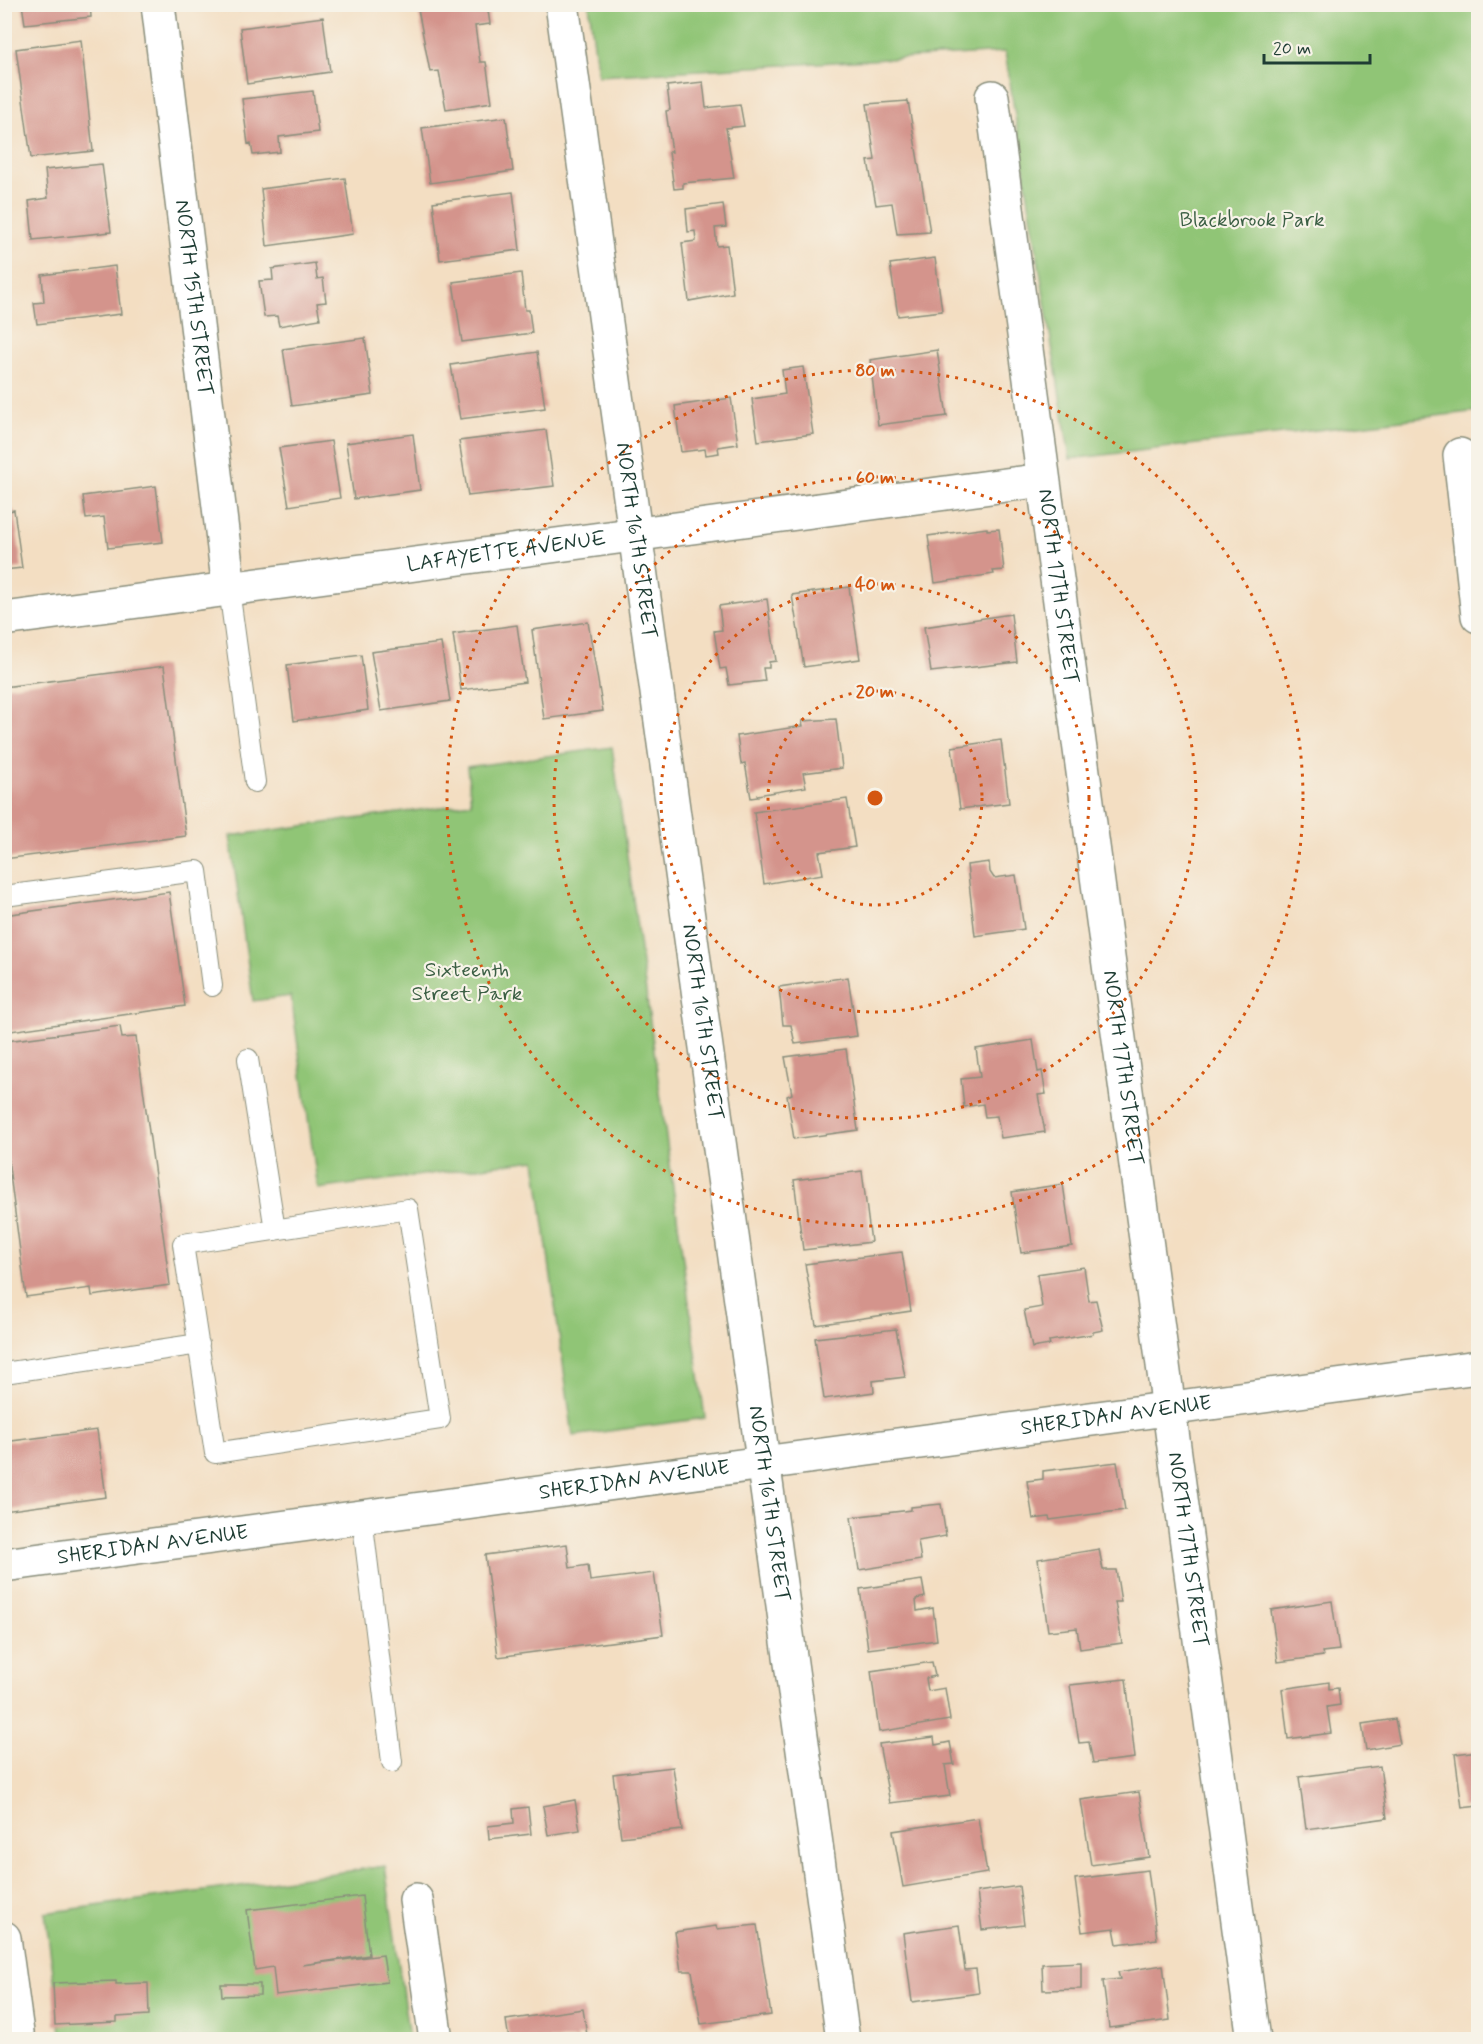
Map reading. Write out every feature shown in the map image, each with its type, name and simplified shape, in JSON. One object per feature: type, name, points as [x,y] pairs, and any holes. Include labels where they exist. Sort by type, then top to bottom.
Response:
[{"type":"street","name":"NORTH 15TH STREET","points":[[158,4],[229,589]]},
{"type":"street","name":"NORTH 16TH STREET","points":[[562,4],[843,2040]]},
{"type":"street","name":"NORTH 17TH STREET","points":[[992,97],[1254,2040]]},
{"type":"street","points":[[1460,454],[1479,616]]},
{"type":"street","name":"LAFAYETTE AVENUE","points":[[4,619],[1043,480]]},
{"type":"street","name":"SHERIDAN AVENUE","points":[[4,1565],[1479,1367]]},
{"type":"street","points":[[416,1900],[436,2040]]},
{"type":"street","points":[[4,1938],[18,2040]]},
{"type":"lane","points":[[229,589],[255,782]]},
{"type":"lane","points":[[4,896],[197,871],[212,986]]},
{"type":"lane","points":[[248,1059],[274,1230]]},
{"type":"lane","points":[[408,1209],[440,1419],[215,1453],[183,1244],[274,1230],[408,1209]]},
{"type":"lane","points":[[4,1373],[199,1344]]},
{"type":"lane","points":[[362,1517],[392,1762]]},
{"type":"green space","name":"Blackbrook Park","points":[[589,5],[1478,5],[1478,411],[1070,459],[1005,52],[598,76]]},
{"type":"green space","name":"Sixteenth Street Park","points":[[612,747],[705,1418],[573,1436],[535,1160],[318,1189],[291,996],[253,1001],[230,836],[471,803],[467,767]]},
{"type":"green space","points":[[385,1866],[409,2039],[62,2039],[45,1913]]},
{"type":"building","points":[[22,4],[90,4],[91,17],[25,24]]},
{"type":"building","points":[[235,4],[263,4],[263,6],[236,10]]},
{"type":"building","points":[[417,4],[487,4],[490,24],[475,26],[480,62],[486,62],[492,102],[446,109],[439,71],[430,72]]},
{"type":"building","points":[[323,17],[330,72],[247,84],[240,28]]},
{"type":"building","points":[[81,40],[93,151],[31,158],[16,49]]},
{"type":"building","points":[[703,82],[706,108],[740,104],[744,126],[726,128],[734,178],[683,183],[683,188],[674,189],[666,111],[670,110],[667,86]]},
{"type":"building","points":[[313,91],[318,132],[279,137],[280,152],[253,155],[251,143],[248,144],[242,99]]},
{"type":"building","points":[[908,101],[930,232],[897,234],[892,203],[876,205],[868,161],[875,160],[867,104]]},
{"type":"building","points":[[506,117],[513,171],[430,183],[422,128]]},
{"type":"building","points":[[102,164],[111,232],[33,240],[29,201],[48,198],[45,170]]},
{"type":"building","points":[[345,178],[353,234],[267,246],[261,189]]},
{"type":"building","points":[[513,192],[520,250],[440,260],[433,202]]},
{"type":"building","points":[[723,204],[726,227],[715,228],[717,246],[727,245],[733,293],[689,301],[682,243],[696,241],[695,231],[688,232],[686,209]]},
{"type":"building","points":[[935,258],[942,311],[898,316],[890,264]]},
{"type":"building","points":[[315,263],[317,279],[323,278],[326,302],[317,303],[320,319],[279,326],[277,316],[264,317],[259,281],[273,280],[272,269]]},
{"type":"building","points":[[115,266],[121,314],[37,324],[34,303],[44,302],[42,275]]},
{"type":"building","points":[[521,273],[525,310],[529,310],[532,333],[462,342],[453,282]]},
{"type":"building","points":[[365,338],[373,395],[292,406],[283,349]]},
{"type":"building","points":[[937,350],[947,416],[878,425],[870,360]]},
{"type":"building","points":[[537,352],[545,408],[460,419],[451,365]]},
{"type":"building","points":[[803,367],[813,434],[758,441],[752,399],[785,394],[782,370]]},
{"type":"building","points":[[731,398],[738,444],[718,447],[719,453],[706,455],[705,449],[681,452],[675,406]]},
{"type":"building","points":[[546,430],[554,486],[468,496],[459,441]]},
{"type":"building","points":[[413,434],[420,490],[354,499],[346,443]]},
{"type":"building","points":[[331,441],[340,498],[289,506],[279,448]]},
{"type":"building","points":[[156,486],[163,542],[108,548],[104,517],[86,519],[83,496]]},
{"type":"building","points":[[14,510],[22,568],[4,570],[4,512]]},
{"type":"building","points":[[987,528],[987,530],[999,529],[1004,570],[993,571],[994,574],[935,583],[928,536]]},
{"type":"building","points":[[849,587],[860,659],[804,667],[792,595]]},
{"type":"building","points":[[767,599],[776,661],[769,662],[769,668],[763,668],[765,681],[729,685],[726,668],[720,669],[714,631],[722,630],[719,606]]},
{"type":"building","points":[[1011,614],[1017,662],[931,672],[924,627]]},
{"type":"building","points":[[588,622],[603,711],[544,719],[532,630]]},
{"type":"building","points":[[517,625],[525,682],[461,690],[453,634]]},
{"type":"building","points":[[441,643],[450,701],[381,711],[371,652]]},
{"type":"building","points":[[361,655],[368,710],[294,721],[287,665]]},
{"type":"building","points":[[164,666],[186,836],[4,859],[4,687]]},
{"type":"building","points":[[836,719],[842,768],[803,773],[806,787],[751,798],[745,763],[741,764],[737,736],[803,726],[802,721]]},
{"type":"building","points":[[1001,740],[1009,803],[960,809],[952,747]]},
{"type":"building","points":[[847,799],[855,847],[819,852],[823,874],[764,884],[754,812]]},
{"type":"building","points":[[989,862],[990,872],[994,878],[1016,875],[1024,929],[975,936],[967,865]]},
{"type":"building","points":[[169,892],[185,1006],[4,1032],[4,915]]},
{"type":"building","points":[[848,977],[857,1036],[795,1044],[791,1025],[783,1025],[779,987]]},
{"type":"building","points":[[120,1026],[122,1038],[136,1037],[170,1285],[92,1296],[91,1288],[26,1297],[8,1159],[4,1159],[4,1054],[8,1054],[7,1041]]},
{"type":"building","points":[[1033,1040],[1038,1072],[1042,1071],[1046,1094],[1038,1095],[1045,1132],[1001,1138],[997,1116],[985,1117],[983,1104],[964,1107],[961,1079],[980,1077],[976,1049]]},
{"type":"building","points":[[846,1049],[858,1130],[794,1139],[787,1096],[792,1094],[785,1057]]},
{"type":"building","points":[[862,1171],[871,1242],[803,1250],[794,1180]]},
{"type":"building","points":[[1063,1184],[1072,1246],[1021,1253],[1012,1192]]},
{"type":"building","points":[[902,1252],[911,1311],[816,1325],[805,1264]]},
{"type":"building","points":[[1084,1267],[1089,1301],[1096,1300],[1103,1330],[1093,1332],[1093,1334],[1049,1341],[1050,1345],[1032,1348],[1024,1310],[1042,1307],[1037,1274]]},
{"type":"building","points":[[896,1329],[905,1377],[873,1381],[874,1392],[824,1399],[815,1338]]},
{"type":"building","points":[[97,1430],[106,1497],[4,1511],[4,1442]]},
{"type":"building","points":[[1117,1462],[1125,1510],[1050,1520],[1049,1517],[1033,1519],[1027,1481],[1043,1479],[1043,1471]]},
{"type":"building","points":[[941,1504],[946,1536],[918,1541],[921,1560],[859,1570],[851,1517]]},
{"type":"building","points":[[567,1544],[570,1568],[588,1565],[590,1581],[654,1573],[663,1635],[498,1657],[485,1555]]},
{"type":"building","points":[[1099,1549],[1103,1570],[1116,1570],[1121,1602],[1115,1602],[1122,1643],[1080,1649],[1077,1628],[1048,1631],[1038,1559]]},
{"type":"building","points":[[922,1580],[925,1597],[916,1599],[917,1611],[933,1608],[937,1640],[868,1649],[860,1589]]},
{"type":"building","points":[[1332,1601],[1339,1650],[1322,1652],[1323,1656],[1278,1662],[1271,1610]]},
{"type":"building","points":[[932,1662],[935,1676],[926,1678],[928,1691],[945,1688],[950,1720],[879,1732],[871,1671]]},
{"type":"building","points":[[1126,1679],[1135,1758],[1093,1763],[1089,1742],[1079,1743],[1070,1685]]},
{"type":"building","points":[[1329,1682],[1329,1689],[1338,1688],[1340,1705],[1327,1707],[1331,1733],[1288,1739],[1282,1689]]},
{"type":"building","points":[[1395,1719],[1400,1744],[1366,1750],[1362,1724]]},
{"type":"building","points":[[934,1737],[935,1745],[950,1742],[954,1764],[945,1765],[950,1796],[890,1803],[879,1744]]},
{"type":"building","points":[[1478,1751],[1478,1806],[1462,1808],[1455,1754]]},
{"type":"building","points":[[1380,1766],[1387,1818],[1306,1829],[1299,1777]]},
{"type":"building","points":[[673,1767],[682,1830],[621,1837],[613,1774]]},
{"type":"building","points":[[1139,1792],[1149,1857],[1091,1865],[1081,1800]]},
{"type":"building","points":[[575,1800],[580,1830],[548,1835],[543,1806]]},
{"type":"building","points":[[528,1807],[531,1834],[489,1839],[488,1826],[514,1823],[513,1809]]},
{"type":"building","points":[[978,1818],[987,1873],[903,1887],[893,1831]]},
{"type":"building","points":[[1148,1870],[1157,1939],[1117,1944],[1114,1928],[1082,1932],[1075,1879]]},
{"type":"building","points":[[1019,1886],[1024,1925],[982,1930],[977,1892]]},
{"type":"building","points":[[362,1896],[369,1955],[302,1965],[383,1955],[387,1982],[276,1995],[273,1967],[255,1970],[247,1910]]},
{"type":"building","points":[[757,1925],[771,2015],[701,2024],[692,1971],[681,1971],[675,1932],[716,1926],[717,1929]]},
{"type":"building","points":[[959,1925],[965,1970],[976,1969],[979,1993],[912,2002],[903,1933]]},
{"type":"building","points":[[1081,1962],[1081,1989],[1043,1990],[1042,1964]]},
{"type":"building","points":[[1163,1965],[1170,2020],[1109,2028],[1103,1981],[1120,1979],[1118,1972]]},
{"type":"building","points":[[116,1981],[116,1984],[148,1983],[149,2015],[117,2017],[117,2022],[55,2025],[53,1983]]},
{"type":"building","points":[[221,1984],[260,1984],[260,1995],[222,1996]]},
{"type":"building","points":[[583,2009],[587,2035],[576,2036],[577,2040],[509,2040],[506,2020]]}]
